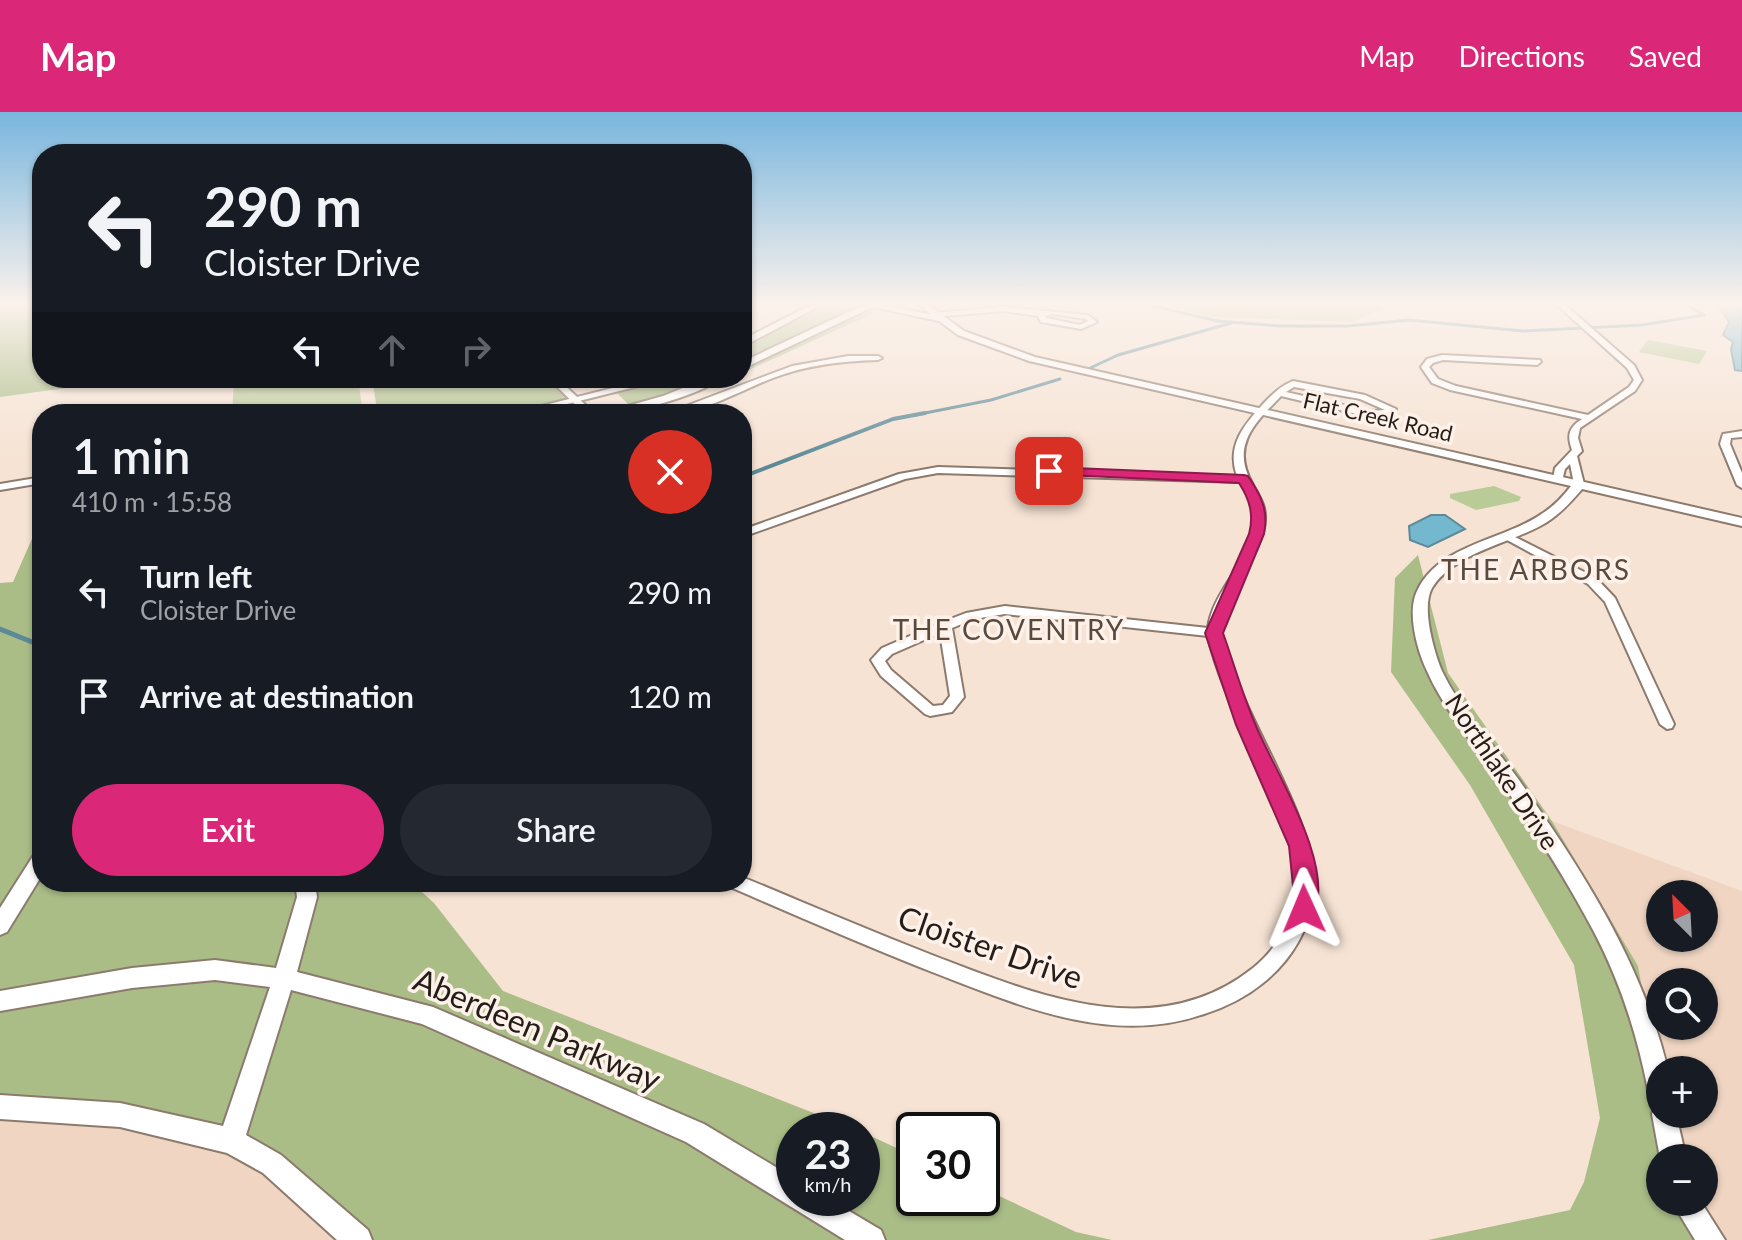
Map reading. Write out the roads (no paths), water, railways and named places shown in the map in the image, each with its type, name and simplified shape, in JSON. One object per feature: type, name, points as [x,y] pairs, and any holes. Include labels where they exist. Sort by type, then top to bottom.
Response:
[{"type":"street","points":[[752,384],[791,367],[858,357],[878,358]]},
{"type":"street","name":"Flat Creek Road","points":[[1025,357],[1742,522]]},
{"type":"street","points":[[1537,362],[1442,357],[1430,361],[1425,367],[1435,381],[1453,388],[1586,417]]},
{"type":"street","points":[[1579,484],[1573,457],[1577,445],[1573,432],[1586,417],[1632,389],[1638,380],[1631,367],[1619,357]]},
{"type":"street","points":[[945,626],[957,697],[947,709],[930,711],[896,683],[878,660],[887,651],[945,626],[983,613],[1017,610],[1214,633],[1223,606],[1250,553],[1260,518],[1244,479],[1237,451],[1239,440],[1279,393],[1293,384],[1306,384],[1370,399],[1391,409],[1387,413],[1369,414],[1279,393]]},
{"type":"street","points":[[564,388],[581,404]]},
{"type":"street","points":[[560,404],[626,388]]},
{"type":"street","points":[[643,404],[692,388]]},
{"type":"street","points":[[705,404],[742,388]]},
{"type":"street","points":[[1742,434],[1726,436],[1725,444],[1742,485]]},
{"type":"street","points":[[1554,511],[1560,468],[1573,457]]},
{"type":"street","points":[[752,530],[903,476],[938,470],[1244,479]]},
{"type":"street","points":[[0,487],[32,482]]},
{"type":"street","name":"Northlake Drive","points":[[1579,484],[1566,502],[1543,521],[1449,565],[1425,588],[1421,610],[1426,648],[1446,690],[1539,822],[1602,926],[1636,996],[1651,1056]]},
{"type":"street","points":[[1511,538],[1592,581],[1611,601],[1667,724]]},
{"type":"street","name":"Cloister Drive","points":[[752,889],[908,955],[1024,998],[1068,1009],[1109,1017],[1149,1018],[1226,998],[1278,958],[1304,909],[1305,879],[1300,846],[1245,725],[1214,633]]},
{"type":"street","points":[[0,926],[32,874]]},
{"type":"street","points":[[231,1141],[285,979],[306,892]]},
{"type":"street","name":"Aberdeen Parkway","points":[[0,1001],[132,978],[215,970],[285,979],[425,1014],[695,1133],[776,1182]]},
{"type":"street","points":[[0,1107],[120,1115],[231,1141],[272,1164],[358,1240]]},
{"type":"street","points":[[832,1216],[871,1240]]},
{"type":"street","points":[[1695,1216],[1711,1240]]},
{"type":"water","points":[[1732,357],[1742,357],[1742,371],[1735,370]]},
{"type":"water","points":[[1431,515],[1445,515],[1465,529],[1428,547],[1410,540],[1409,526]]},
{"type":"waterway","points":[[1088,369],[1114,357]]},
{"type":"waterway","points":[[915,415],[991,400],[1060,379]]},
{"type":"waterway","points":[[752,473],[893,419],[925,413]]},
{"type":"waterway","points":[[0,629],[32,642]]},
{"type":"district","name":"THE ARBORS","points":[[1536,570]]},
{"type":"district","name":"THE COVENTRY","points":[[1009,630]]}]
